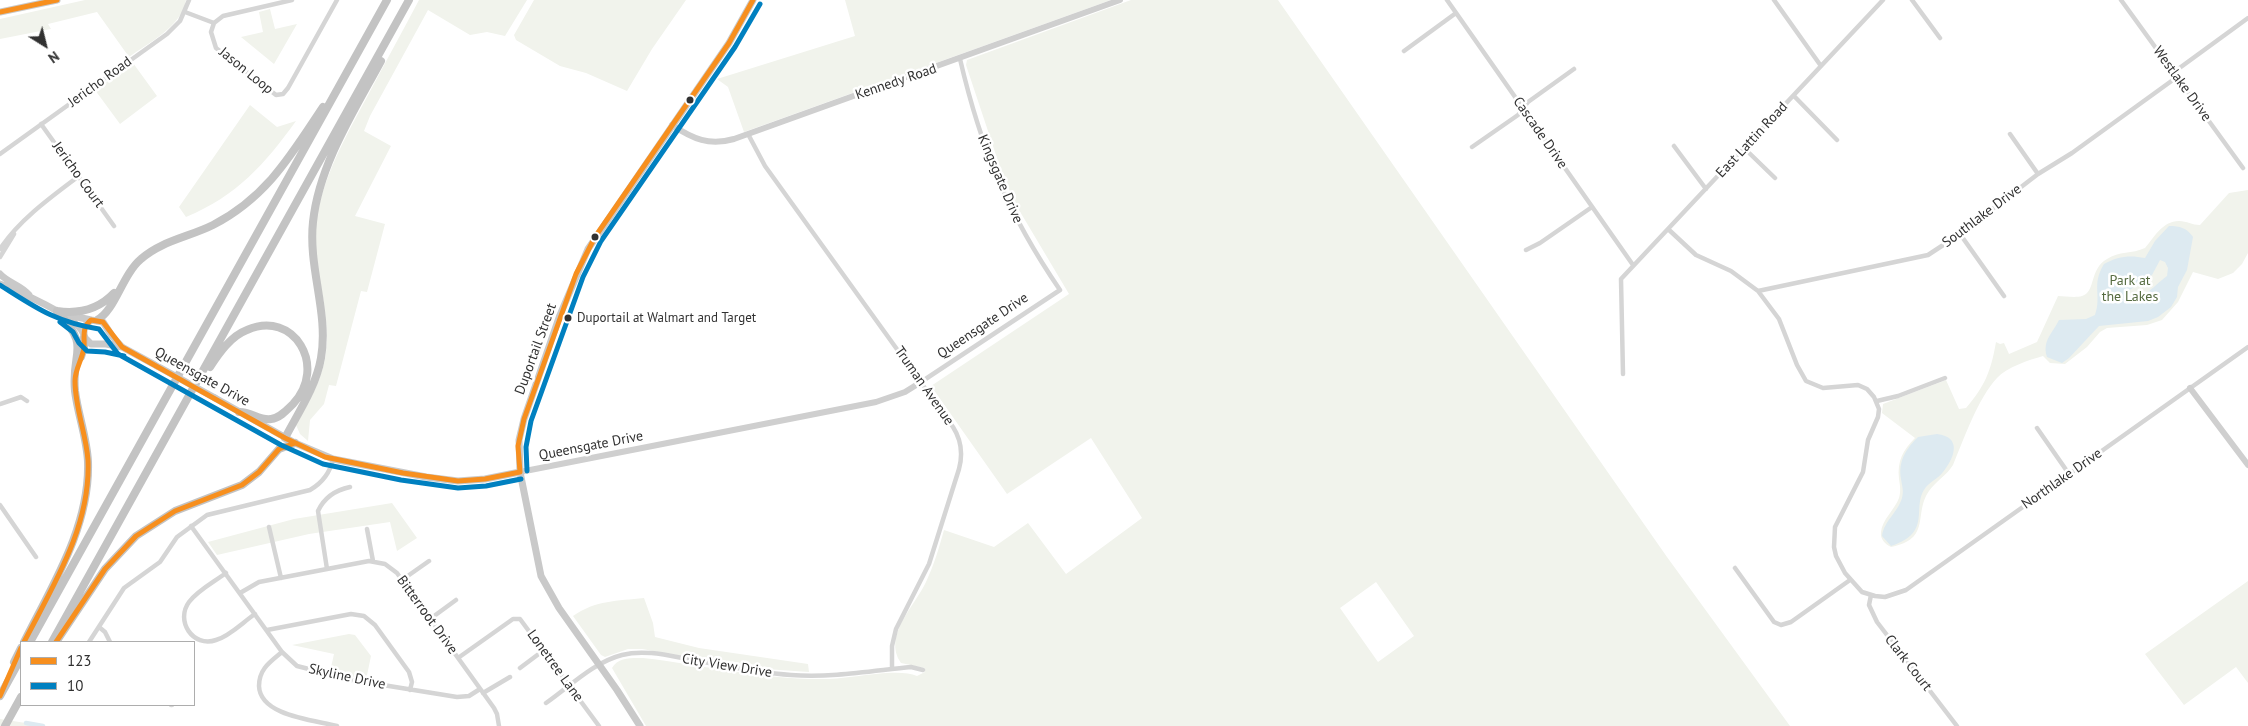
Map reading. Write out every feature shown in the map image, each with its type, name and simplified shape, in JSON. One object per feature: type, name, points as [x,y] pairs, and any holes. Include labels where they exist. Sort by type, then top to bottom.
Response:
[{"type":"highway","points":[[31,641],[387,0]]},
{"type":"highway","points":[[53,641],[409,0]]},
{"type":"highway","points":[[285,438],[314,384],[321,358],[322,328],[312,248],[313,222],[320,187],[350,119],[387,49],[393,29]]},
{"type":"highway","points":[[94,320],[106,312],[132,268],[151,251],[222,220],[260,193],[288,160],[348,70]]},
{"type":"highway","points":[[56,312],[75,313],[90,309],[106,301],[118,289]]},
{"type":"highway","points":[[24,641],[69,552],[79,525],[88,479],[87,453],[76,398],[75,373],[79,349],[78,340],[71,327],[56,312]]},
{"type":"highway","points":[[182,408],[217,357],[241,333],[254,327],[269,326],[289,333],[300,343],[307,360],[308,377],[301,394],[283,413],[274,419],[266,419],[246,411],[238,412]]},
{"type":"highway","points":[[75,373],[84,351],[84,335]]},
{"type":"highway","points":[[57,641],[105,569],[136,536],[175,511],[242,484],[259,472],[279,449],[295,443]]},
{"type":"highway","points":[[5,688],[20,650]]},
{"type":"highway","points":[[0,696],[20,660]]},
{"type":"highway","points":[[5,726],[20,699]]},
{"type":"main road","points":[[0,12],[57,0]]},
{"type":"main road","name":"Duportail Street","points":[[640,726],[600,665],[559,608],[541,576],[520,472],[518,446],[522,424],[581,263],[594,237],[729,43],[753,0]]},
{"type":"main road","points":[[0,274],[5,279],[23,288],[31,297]]},
{"type":"main road","points":[[0,284],[31,297],[77,324],[93,344],[122,347]]},
{"type":"main road","points":[[56,312],[94,320],[106,325],[112,336],[122,347]]},
{"type":"main road","points":[[84,335],[86,324],[94,320]]},
{"type":"main road","name":"Queensgate Drive","points":[[122,347],[285,438],[333,459],[426,477],[458,481],[485,479],[520,472]]},
{"type":"street","name":"Jericho Road","points":[[0,154],[167,34],[185,12],[188,0]]},
{"type":"street","points":[[185,12],[214,23],[223,16],[292,0]]},
{"type":"street","name":"Jason Loop","points":[[214,23],[211,32],[216,48],[271,93],[280,95],[288,88],[336,0]]},
{"type":"street","name":"Kennedy Road","points":[[672,125],[690,137],[706,142],[726,141],[960,59],[1120,0]]},
{"type":"street","name":"Cascade Drive","points":[[1447,0],[1633,265]]},
{"type":"street","points":[[1774,0],[1822,66]]},
{"type":"street","name":"East Lattin Road","points":[[1623,374],[1621,279],[1883,0]]},
{"type":"street","points":[[1912,0],[1940,38]]},
{"type":"street","name":"Westlake Drive","points":[[2122,0],[2242,168]]},
{"type":"street","points":[[1404,50],[1456,13]]},
{"type":"street","points":[[2174,72],[2248,18]]},
{"type":"street","name":"Kingsgate Drive","points":[[960,59],[974,117],[997,180],[1019,226],[1060,290]]},
{"type":"street","points":[[1472,148],[1518,115],[1528,102],[1574,69]]},
{"type":"street","name":"Southlake Drive","points":[[1758,290],[1928,255],[1960,234],[2038,174],[2072,154],[2177,77]]},
{"type":"street","points":[[1794,96],[1838,140]]},
{"type":"street","name":"Jericho Court","points":[[42,124],[114,226]]},
{"type":"street","name":"Truman Avenue","points":[[748,134],[765,166],[922,382],[957,433],[961,444],[962,458],[929,564],[896,629],[892,646],[892,669]]},
{"type":"street","points":[[2010,134],[2038,174]]},
{"type":"street","points":[[1674,146],[1706,189]]},
{"type":"street","points":[[1744,148],[1775,178]]},
{"type":"street","points":[[0,249],[9,236],[79,176]]},
{"type":"street","points":[[1526,250],[1540,243],[1592,207]]},
{"type":"street","points":[[0,258],[18,229]]},
{"type":"street","points":[[1668,229],[1696,255],[1731,271],[1758,290],[1778,319],[1797,365],[1806,381],[1823,388],[1858,385],[1868,389],[1877,401],[1879,412],[1868,440],[1864,470],[1840,514],[1834,531],[1836,556],[1850,580],[1862,592],[1870,595]]},
{"type":"street","points":[[1960,234],[2004,296]]},
{"type":"street","name":"Queensgate Drive","points":[[520,472],[876,402],[906,392],[1060,290]]},
{"type":"street","name":"Northlake Drive","points":[[1870,595],[1890,596],[1906,590],[2248,347]]},
{"type":"street","points":[[1877,401],[1898,396],[1945,378]]},
{"type":"street","points":[[2190,388],[2248,465]]},
{"type":"street","points":[[0,404],[21,397],[27,400]]},
{"type":"street","points":[[2037,428],[2069,474]]},
{"type":"street","points":[[90,641],[124,588],[160,562],[177,537],[191,526],[207,515],[312,489],[328,473],[333,459]]},
{"type":"street","points":[[327,569],[318,511],[323,502],[334,493],[350,487]]},
{"type":"street","points":[[0,505],[36,557]]},
{"type":"street","name":"Skyline Drive","points":[[191,526],[282,652],[293,663],[302,668],[361,682],[463,697],[482,691],[510,677]]},
{"type":"street","points":[[269,527],[281,578]]},
{"type":"street","points":[[240,593],[259,582],[372,560],[367,530]]},
{"type":"street","name":"Bitterroot Drive","points":[[372,560],[391,567],[402,580],[482,691],[497,714],[499,726]]},
{"type":"street","points":[[402,580],[429,561]]},
{"type":"street","points":[[1735,568],[1774,622],[1781,626],[1791,622],[1850,580]]},
{"type":"street","points":[[226,573],[190,600],[183,618],[187,630],[201,640],[216,640],[255,614]]},
{"type":"street","name":"Clark Court","points":[[1870,595],[1869,605],[1877,622],[1957,726]]},
{"type":"street","points":[[430,619],[456,600]]},
{"type":"street","points":[[267,630],[351,614],[364,616],[375,625],[409,672],[412,682],[410,690]]},
{"type":"street","name":"Lonetree Lane","points":[[458,658],[518,618],[522,620],[599,726]]},
{"type":"street","points":[[99,627],[105,632],[110,641]]},
{"type":"street","points":[[520,668],[544,650]]},
{"type":"street","points":[[282,652],[262,671],[259,680],[259,690],[264,700],[270,708],[280,712],[337,726]]},
{"type":"street","name":"City View Drive","points":[[546,703],[600,665],[621,655],[640,652],[791,675],[824,675],[911,667],[923,670]]},
{"type":"green space","points":[[85,0],[186,0],[178,18],[164,33],[129,57],[97,12],[48,24],[51,29],[0,39],[0,19]]},
{"type":"green space","points":[[419,0],[527,0],[505,36],[487,32],[470,35],[428,10],[370,116],[364,131],[391,146],[355,216],[385,224],[367,292],[361,291],[336,386],[329,385],[324,404],[310,420],[308,441],[300,434],[296,425],[320,377],[327,342],[325,308],[315,240],[319,206],[329,174],[343,142]]},
{"type":"green space","points":[[534,0],[686,0],[652,49],[627,91],[586,73],[560,66],[516,40],[514,35]]},
{"type":"green space","points":[[845,0],[1111,0],[744,132],[728,87],[717,79],[855,36]]},
{"type":"green space","points":[[1131,0],[1278,0],[1667,557],[1790,726],[646,726],[612,668],[622,660],[643,658],[757,675],[803,679],[836,679],[886,673],[917,676],[925,672],[925,668],[901,663],[896,653],[895,642],[902,621],[929,576],[944,530],[994,547],[1028,523],[1066,574],[1142,518],[1091,438],[1007,494],[931,386],[1069,294],[1019,210],[1004,179],[966,65],[967,60]],"holes":[[[1376,582],[1414,636],[1378,662],[1340,608]]]},
{"type":"green space","points":[[270,9],[275,29],[297,24],[274,64],[241,37],[263,32],[259,12]]},
{"type":"green space","points":[[133,63],[157,96],[120,124],[95,90]]},
{"type":"green space","points":[[250,105],[277,127],[296,121],[261,165],[235,189],[204,209],[186,217],[179,207]]},
{"type":"green space","name":"Park at the Lakes","points":[[2248,190],[2248,253],[2242,264],[2233,273],[2218,279],[2193,272],[2178,302],[2162,320],[2147,325],[2107,328],[2100,332],[2087,347],[2065,364],[2050,363],[2043,356],[2006,370],[1990,386],[1984,396],[1953,465],[1929,491],[1924,500],[1917,532],[1904,543],[1891,547],[1885,543],[1881,537],[1882,528],[1900,496],[1900,461],[1907,447],[1915,438],[1882,413],[1883,404],[1946,380],[1959,409],[1966,408],[1986,378],[1996,342],[2004,343],[2009,354],[2037,342],[2058,296],[2076,297],[2086,294],[2101,263],[2112,256],[2145,248],[2163,227],[2173,222],[2182,221],[2200,225],[2229,193]]},
{"type":"green space","points":[[392,503],[417,538],[397,551],[390,522],[309,534],[217,555],[208,542],[294,519]]},
{"type":"green space","points":[[2248,581],[2248,683],[2236,667],[2184,705],[2145,654]]},
{"type":"green space","points":[[644,598],[653,623],[655,637],[699,648],[808,664],[809,672],[751,668],[642,649],[628,649],[605,657],[601,655],[573,616],[598,604]]},
{"type":"green space","points":[[349,634],[355,635],[371,656],[366,680],[330,672],[334,654],[292,645]]},
{"type":"green space","points":[[0,719],[45,726],[0,726]]},
{"type":"shaded area","points":[[2169,226],[2183,228],[2193,237],[2187,270],[2178,287],[2177,297],[2171,307],[2158,317],[2148,321],[2099,326],[2062,363],[2047,357],[2046,346],[2048,338],[2059,320],[2086,319],[2095,315],[2098,302],[2098,278],[2104,264],[2124,257],[2145,258],[2155,241]],"holes":[[[2160,260],[2165,262],[2168,268],[2167,276],[2142,296],[2123,299],[2128,291],[2152,275]]]},
{"type":"shaded area","points":[[1937,434],[1945,436],[1953,443],[1954,448],[1951,460],[1941,474],[1926,487],[1920,503],[1917,526],[1912,534],[1891,546],[1882,536],[1885,526],[1902,498],[1903,490],[1900,473],[1904,456],[1918,437]]},
{"type":"waterway","points":[[26,723],[43,726]]},
{"type":"transit line","name":"123","points":[[0,12],[57,0]]},
{"type":"transit line","name":"123","points":[[520,472],[518,446],[524,419],[576,274],[595,237],[729,43],[753,0]]},
{"type":"transit line","name":"10","points":[[527,471],[526,447],[531,421],[583,277],[601,241],[735,47],[760,4]]},
{"type":"transit line","name":"10","points":[[0,285],[46,313],[70,322],[99,329],[118,354],[281,445],[323,464],[401,480],[458,488],[486,486],[521,479]]},
{"type":"transit line","name":"123","points":[[25,641],[68,555],[77,532],[83,508],[88,460],[75,391],[75,381],[84,348],[85,329],[91,320],[103,322],[122,347],[285,438],[325,457],[403,473],[458,481],[485,479],[520,472]]},
{"type":"transit line","name":"10","points":[[60,322],[73,332],[79,343],[87,351],[124,356]]},
{"type":"transit line","name":"123","points":[[57,641],[105,569],[136,536],[175,511],[242,485],[259,472],[279,449],[295,443]]},
{"type":"transit line","name":"123","points":[[0,696],[20,650]]},
{"type":"place","name":"Duportail at Walmart and Target","points":[[568,318]]}]
